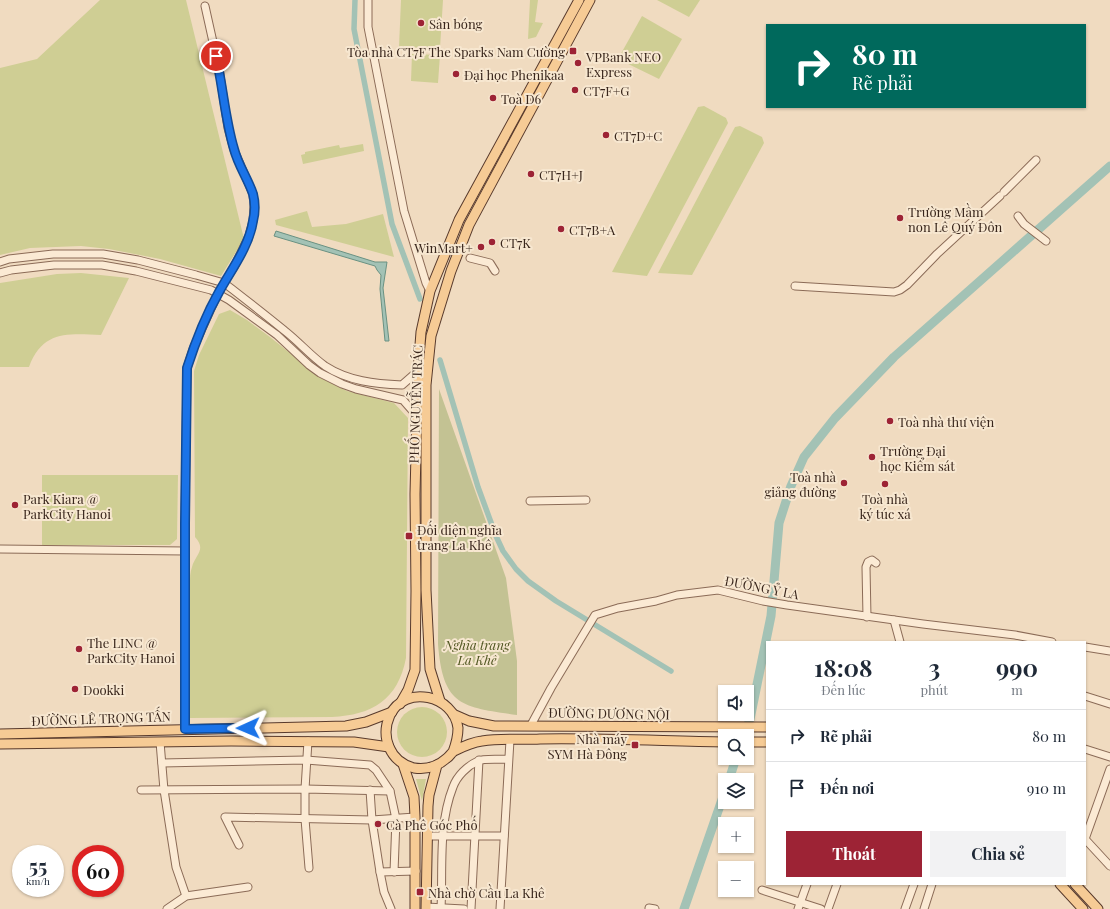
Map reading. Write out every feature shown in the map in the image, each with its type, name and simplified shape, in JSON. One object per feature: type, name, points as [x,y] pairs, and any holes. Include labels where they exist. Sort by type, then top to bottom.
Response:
[{"type":"main road","name":"PHỐ NGUYỄN TRÁC","points":[[400,704],[408,690],[415,670],[415,494],[418,371],[421,332],[430,291],[459,220],[579,0]]},
{"type":"main road","name":"PHỐ NGUYỄN TRÁC","points":[[440,701],[430,669],[426,590],[426,385],[431,336],[451,271],[469,225],[590,0]]},
{"type":"main road","points":[[532,87],[541,91]]},
{"type":"main road","points":[[416,591],[426,590]]},
{"type":"main road","points":[[420,696],[433,698],[440,701],[453,714],[458,728],[458,736],[453,752],[437,765],[430,767],[416,768],[403,764],[392,754],[386,739],[387,723],[392,712],[406,700],[420,696]]},
{"type":"main road","name":"ĐƯỜNG LÊ TRỌNG TẤN","points":[[0,734],[346,726],[366,722],[392,712]]},
{"type":"main road","name":"ĐƯỜNG DƯƠNG NỘI","points":[[453,714],[469,720],[494,726],[766,727]]},
{"type":"main road","points":[[578,727],[579,738]]},
{"type":"main road","name":"ĐƯỜNG DƯƠNG NỘI","points":[[453,752],[481,741],[579,738],[718,742]]},
{"type":"main road","name":"ĐƯỜNG LÊ TRỌNG TẤN","points":[[0,744],[308,741],[354,742],[389,747]]},
{"type":"main road","points":[[754,742],[766,742]]},
{"type":"main road","points":[[403,764],[414,797],[416,872],[415,909]]},
{"type":"main road","points":[[426,908],[429,795],[437,765]]},
{"type":"main road","points":[[1061,885],[1083,909]]},
{"type":"main road","points":[[1076,885],[1098,909]]},
{"type":"street","points":[[368,0],[368,27],[404,211],[426,284],[430,291]]},
{"type":"street","name":"PHỐ NGUYỄN TRÁC","points":[[564,27],[575,0]]},
{"type":"street","points":[[185,729],[187,368],[193,349],[218,293],[234,267],[249,236],[253,221],[254,206],[253,194],[234,150],[228,128],[219,69],[205,6]]},
{"type":"street","points":[[795,286],[894,292],[900,290],[907,285],[1036,160]]},
{"type":"street","points":[[1018,216],[1024,224],[1046,241]]},
{"type":"street","points":[[0,262],[9,259],[53,254],[103,254],[138,260],[196,275],[224,283],[286,332],[315,358],[326,366],[344,375],[373,384],[402,385],[418,371]]},
{"type":"street","points":[[470,258],[490,263],[495,271]]},
{"type":"street","points":[[0,274],[12,270],[54,265],[102,265],[136,271],[218,293],[277,335],[320,373],[356,389],[403,400],[417,416]]},
{"type":"street","points":[[530,501],[586,500]]},
{"type":"street","points":[[0,550],[185,551]]},
{"type":"street","points":[[867,617],[866,567],[868,562],[872,560],[876,563]]},
{"type":"street","name":"ĐƯỜNG Ỷ LA","points":[[531,725],[551,688],[595,615],[618,608],[656,601],[677,595],[718,590],[787,605],[867,617],[1015,635],[1047,641]]},
{"type":"street","points":[[894,620],[900,641]]},
{"type":"street","points":[[1086,647],[1110,651]]},
{"type":"street","points":[[1086,696],[1110,704]]},
{"type":"street","points":[[500,909],[510,740]]},
{"type":"street","points":[[308,741],[306,760],[305,819],[309,868]]},
{"type":"street","points":[[160,742],[164,790],[176,867],[186,896]]},
{"type":"street","points":[[1086,749],[1110,757]]},
{"type":"street","points":[[162,763],[306,760],[370,765],[376,770],[390,791],[396,819],[394,872]]},
{"type":"street","points":[[441,909],[443,835],[447,808],[453,786],[459,776],[468,767],[479,760],[508,760]]},
{"type":"street","points":[[471,909],[479,760]]},
{"type":"street","points":[[1086,836],[1110,769]]},
{"type":"street","points":[[141,790],[305,789],[390,791]]},
{"type":"street","points":[[370,790],[372,820],[380,872],[384,892],[392,909]]},
{"type":"street","points":[[239,845],[226,816],[372,820],[415,817]]},
{"type":"street","points":[[428,836],[504,836]]},
{"type":"street","points":[[1086,840],[1108,864]]},
{"type":"street","points":[[1108,864],[1110,854]]},
{"type":"street","points":[[380,872],[416,872]]},
{"type":"street","points":[[799,906],[806,885]]},
{"type":"street","points":[[828,909],[837,885]]},
{"type":"street","points":[[905,909],[914,885]]},
{"type":"street","points":[[924,909],[932,885]]},
{"type":"street","points":[[167,909],[186,896],[248,887]]},
{"type":"street","points":[[762,890],[799,906],[820,909]]},
{"type":"street","points":[[426,908],[464,909]]},
{"type":"shaded area","points":[[100,0],[186,0],[244,239],[221,276],[160,259],[109,249],[81,246],[30,248],[0,255],[0,68],[37,59]]},
{"type":"shaded area","name":"Sân bóng","points":[[401,0],[443,0],[440,48],[399,47]]},
{"type":"shaded area","points":[[530,0],[538,0],[535,22],[543,23],[536,37],[528,39]]},
{"type":"shaded area","points":[[657,0],[700,0],[689,17]]},
{"type":"shaded area","points":[[642,16],[682,39],[659,79],[618,59]]},
{"type":"shaded area","points":[[412,54],[440,55],[438,83],[411,81]]},
{"type":"shaded area","points":[[704,106],[726,118],[728,123],[647,276],[612,272],[698,107]]},
{"type":"shaded area","points":[[740,126],[762,137],[764,143],[692,275],[658,273],[735,127]]},
{"type":"shaded area","points":[[363,144],[364,151],[303,164],[301,155],[305,154],[305,152],[339,145],[340,148]]},
{"type":"shaded area","points":[[307,211],[312,227],[346,224],[383,214],[394,257],[276,225],[275,220]]},
{"type":"shaded area","points":[[276,231],[375,262],[387,262],[383,288],[389,341],[385,341],[380,289],[381,275],[375,266],[274,236]]},
{"type":"shaded area","points":[[81,273],[129,278],[101,335],[78,334],[58,337],[49,340],[42,346],[35,355],[29,367],[0,367],[0,283],[57,274]]},
{"type":"shaded area","points":[[230,310],[247,320],[270,337],[321,378],[347,391],[394,403],[408,418],[406,658],[397,685],[390,695],[371,709],[346,716],[332,717],[190,718],[190,577],[193,563],[200,549],[200,545],[195,537],[194,371],[199,355],[219,314]]},
{"type":"shaded area","points":[[42,475],[178,475],[177,539],[170,545],[42,545]]},
{"type":"shaded area","points":[[422,707],[431,709],[442,718],[447,732],[445,741],[436,752],[422,757],[413,755],[402,746],[397,732],[399,723],[408,712]]},
{"type":"shaded area","points":[[416,779],[426,779],[422,801]]},
{"type":"green space","name":"Nghĩa trang La Khê","points":[[439,389],[506,578],[517,661],[517,715],[482,709],[458,700],[450,692],[441,665],[438,644]]},
{"type":"waterway","points":[[355,0],[354,29],[392,224],[420,299]]},
{"type":"waterway","points":[[746,729],[750,719],[771,616],[779,523],[791,486],[804,457],[835,418],[894,357],[1110,166]]},
{"type":"waterway","points":[[440,360],[478,487],[496,536],[503,551],[516,569],[528,581],[556,601],[671,671]]},
{"type":"waterway","points":[[731,773],[734,765]]},
{"type":"waterway","points":[[684,909],[719,809]]},
{"type":"place","name":"Sân bóng","points":[[421,23]]},
{"type":"place","name":"Tòa nhà CT7F The Sparks Nam Cường","points":[[573,51]]},
{"type":"place","name":"VPBank NEO Express","points":[[578,63]]},
{"type":"place","name":"Đại học Phenikaa","points":[[456,74]]},
{"type":"place","name":"CT7F+G","points":[[575,90]]},
{"type":"place","name":"Toà D6","points":[[493,98]]},
{"type":"place","name":"CT7D+C","points":[[606,135]]},
{"type":"place","name":"CT7H+J","points":[[531,174]]},
{"type":"place","name":"Trường Mầm non Lê Quý Đôn","points":[[900,218]]},
{"type":"place","name":"CT7B+A","points":[[561,229]]},
{"type":"place","name":"CT7K","points":[[492,242]]},
{"type":"place","name":"WinMart+","points":[[481,247]]},
{"type":"place","name":"Toà nhà thư viện","points":[[890,421]]},
{"type":"place","name":"Trường Đại học Kiểm sát","points":[[872,457]]},
{"type":"place","name":"Toà nhà giảng đường","points":[[844,483]]},
{"type":"place","name":"Toà nhà ký túc xá","points":[[885,484]]},
{"type":"place","name":"Park Kiara @ ParkCity Hanoi","points":[[15,505]]},
{"type":"place","name":"Đối diện nghĩa trang La Khê","points":[[409,536]]},
{"type":"place","name":"The LINC @ ParkCity Hanoi","points":[[79,649]]},
{"type":"place","name":"Dookki","points":[[75,689]]},
{"type":"place","name":"Nhà máy SYM Hà Đông","points":[[635,745]]},
{"type":"place","name":"Cà Phê Góc Phố","points":[[378,824]]},
{"type":"place","name":"Nhà chờ Cầu La Khê","points":[[420,892]]},
{"type":"route","points":[[216,56],[228,128],[243,174],[253,194],[254,206],[253,221],[249,236],[234,267],[218,293],[193,349],[187,368],[185,729],[248,728]]}]
